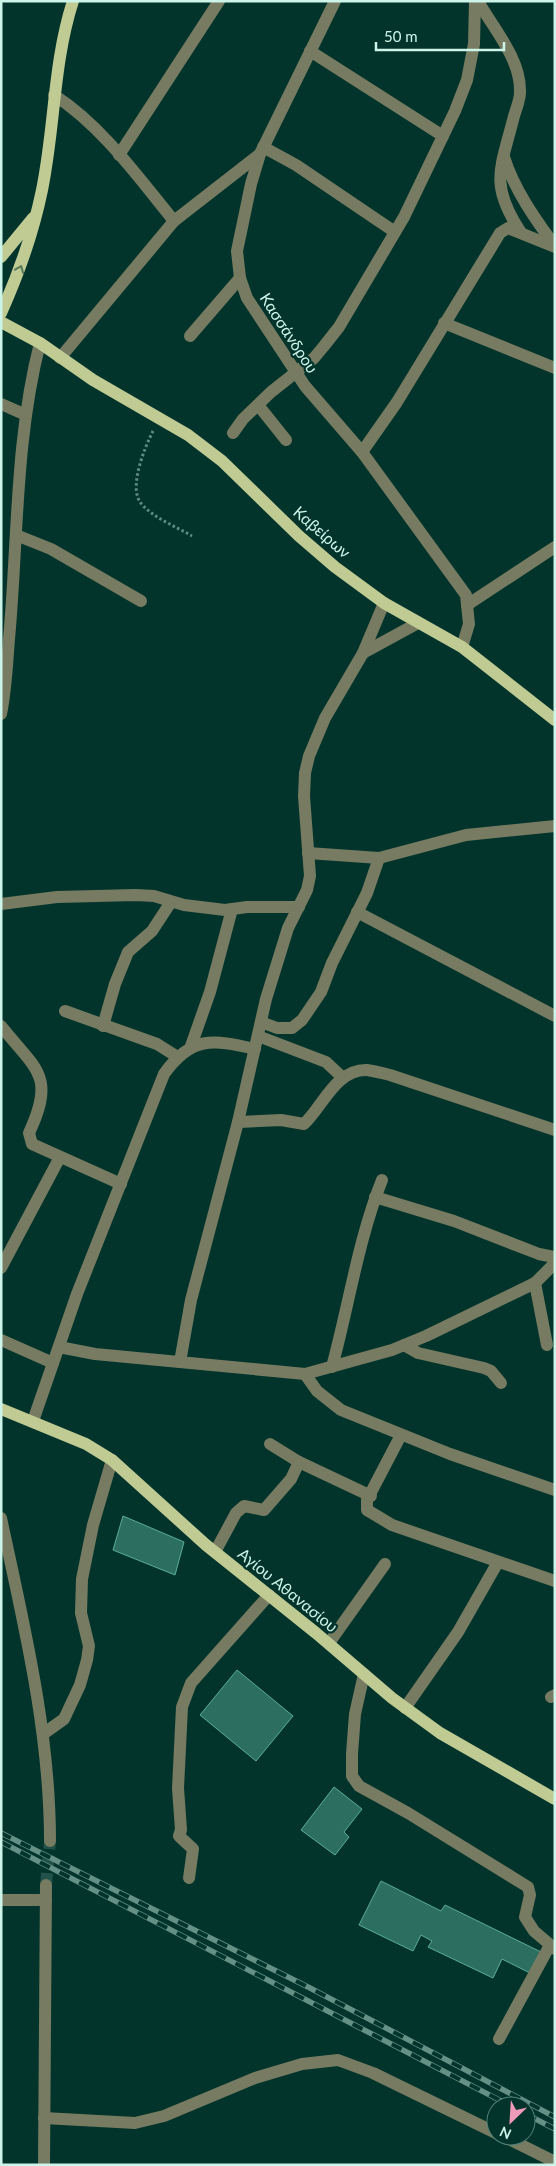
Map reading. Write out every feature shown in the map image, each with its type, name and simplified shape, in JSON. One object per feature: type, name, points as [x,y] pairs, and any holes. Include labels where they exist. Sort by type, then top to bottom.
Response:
[{"type":"main road","points":[[1,313],[22,264],[43,188],[63,37],[73,1]]},
{"type":"main road","points":[[1,257],[37,212]]},
{"type":"main road","name":"Καβείρων","points":[[1,322],[40,343],[93,380],[160,417],[222,461],[299,536],[336,567],[384,604],[462,647],[554,718]]},
{"type":"main road","name":"Αγίου Αθανασίου","points":[[1,1409],[86,1444],[112,1460],[215,1552],[406,1708],[440,1733],[555,1799]]},
{"type":"street","points":[[119,155],[219,1]]},
{"type":"street","name":"Κασσάνδρου","points":[[335,1],[262,151],[251,184],[238,251],[240,278],[247,298],[305,386],[362,452],[466,595],[469,624],[462,647]]},
{"type":"street","points":[[233,433],[258,405],[295,371],[314,358],[339,327],[395,232],[443,136],[467,80],[474,44],[476,1]]},
{"type":"street","points":[[476,1],[515,65],[520,90],[504,156],[499,188],[509,215],[520,231]]},
{"type":"street","points":[[310,51],[443,136]]},
{"type":"street","points":[[54,95],[73,107],[119,155],[174,220]]},
{"type":"street","points":[[60,358],[174,220],[262,151],[296,164],[395,232]]},
{"type":"street","points":[[504,156],[509,174],[537,221],[555,246]]},
{"type":"street","points":[[362,452],[397,402],[500,233],[508,228],[555,246]]},
{"type":"street","points":[[190,336],[240,278]]},
{"type":"street","points":[[444,323],[555,368]]},
{"type":"street","points":[[1,714],[15,568],[20,457],[28,391],[40,343]]},
{"type":"street","points":[[1,404],[26,415]]},
{"type":"street","points":[[258,405],[286,440]]},
{"type":"street","points":[[16,535],[51,549],[142,602]]},
{"type":"street","points":[[467,605],[555,547]]},
{"type":"street","points":[[180,1362],[192,1300],[238,1122],[261,1022],[288,928],[307,890],[310,876],[304,796],[305,773],[309,756],[325,718],[363,653],[384,604]]},
{"type":"street","points":[[363,653],[418,623]]},
{"type":"street","points":[[308,853],[379,858],[466,835],[555,826]]},
{"type":"street","points":[[261,1022],[277,1028],[292,1028],[302,1020],[321,992],[332,963],[375,873],[379,858]]},
{"type":"street","points":[[1,904],[28,899],[94,895],[154,896],[172,902],[206,908],[232,909],[279,905],[299,907]]},
{"type":"street","points":[[103,1026],[115,984],[128,952],[152,931],[172,902]]},
{"type":"street","points":[[191,1046],[210,992],[232,909]]},
{"type":"street","points":[[357,912],[555,1016]]},
{"type":"street","points":[[65,1011],[157,1044],[176,1056]]},
{"type":"street","points":[[1,1026],[26,1054],[38,1072],[43,1088],[41,1102],[29,1133],[29,1139],[32,1144],[121,1184]]},
{"type":"street","points":[[258,1036],[326,1062],[343,1078]]},
{"type":"street","points":[[33,1422],[59,1347],[164,1074],[176,1056],[191,1046],[210,1042],[255,1049]]},
{"type":"street","points":[[238,1122],[281,1120],[304,1124],[343,1078],[353,1072],[366,1070],[390,1075],[555,1130]]},
{"type":"street","points":[[1,1268],[60,1156]]},
{"type":"street","points":[[332,1367],[344,1322],[353,1276],[375,1197],[382,1180]]},
{"type":"street","points":[[59,1347],[95,1354],[306,1374],[404,1345],[535,1284],[554,1260],[454,1221],[375,1197]]},
{"type":"street","points":[[535,1284],[547,1345]]},
{"type":"street","points":[[1,1340],[53,1363]]},
{"type":"street","points":[[404,1345],[418,1353],[484,1368],[491,1371],[501,1383]]},
{"type":"street","points":[[306,1374],[318,1391],[340,1410],[508,1475],[555,1490]]},
{"type":"street","points":[[401,1435],[367,1500],[367,1510],[381,1520],[555,1581]]},
{"type":"street","points":[[270,1444],[299,1462],[370,1496]]},
{"type":"street","points":[[43,1734],[64,1719],[80,1685],[87,1660],[89,1646],[81,1613],[82,1579],[93,1525],[112,1460]]},
{"type":"street","points":[[215,1552],[236,1513],[244,1506],[264,1510],[292,1479],[299,1462]]},
{"type":"street","points":[[1,1518],[28,1644],[43,1734],[48,1778],[50,1841]]},
{"type":"street","points":[[406,1708],[458,1632],[498,1562]]},
{"type":"street","points":[[329,1644],[385,1564]]},
{"type":"street","points":[[189,1878],[193,1849],[179,1836],[181,1830],[178,1788],[182,1707],[185,1694],[191,1683],[269,1595]]},
{"type":"street","points":[[364,1674],[355,1714],[352,1776],[359,1786],[408,1813],[528,1887],[530,1895],[525,1917],[534,1931],[552,1947],[499,2039]]},
{"type":"street","points":[[44,2165],[46,1884]]},
{"type":"street","points":[[1,1900],[46,1900]]},
{"type":"street","points":[[44,2118],[135,2122],[164,2116],[255,2078],[302,2064],[338,2060],[373,2073],[486,2128]]},
{"type":"street","points":[[522,2146],[555,2162]]},
{"type":"path","points":[[160,417],[144,450],[138,472],[137,488],[139,500],[146,508],[192,536]]},
{"type":"building","points":[[123,1516],[184,1542],[175,1575],[113,1550]]},
{"type":"building","points":[[237,1670],[293,1716],[256,1761],[200,1715]]},
{"type":"building","points":[[334,1787],[362,1809],[344,1832],[349,1837],[335,1855],[301,1830]]},
{"type":"building","points":[[381,1881],[441,1911],[445,1905],[541,1952],[530,1973],[502,1959],[493,1978],[428,1947],[432,1941],[421,1935],[413,1951],[359,1925]]},
{"type":"tunnel","points":[[46,1885],[50,1841]]},
{"type":"railway","points":[[1,1833],[310,1988],[555,2117]]},
{"type":"railway","points":[[1,1842],[492,2096]]},
{"type":"railway","points":[[536,2119],[555,2129]]}]
